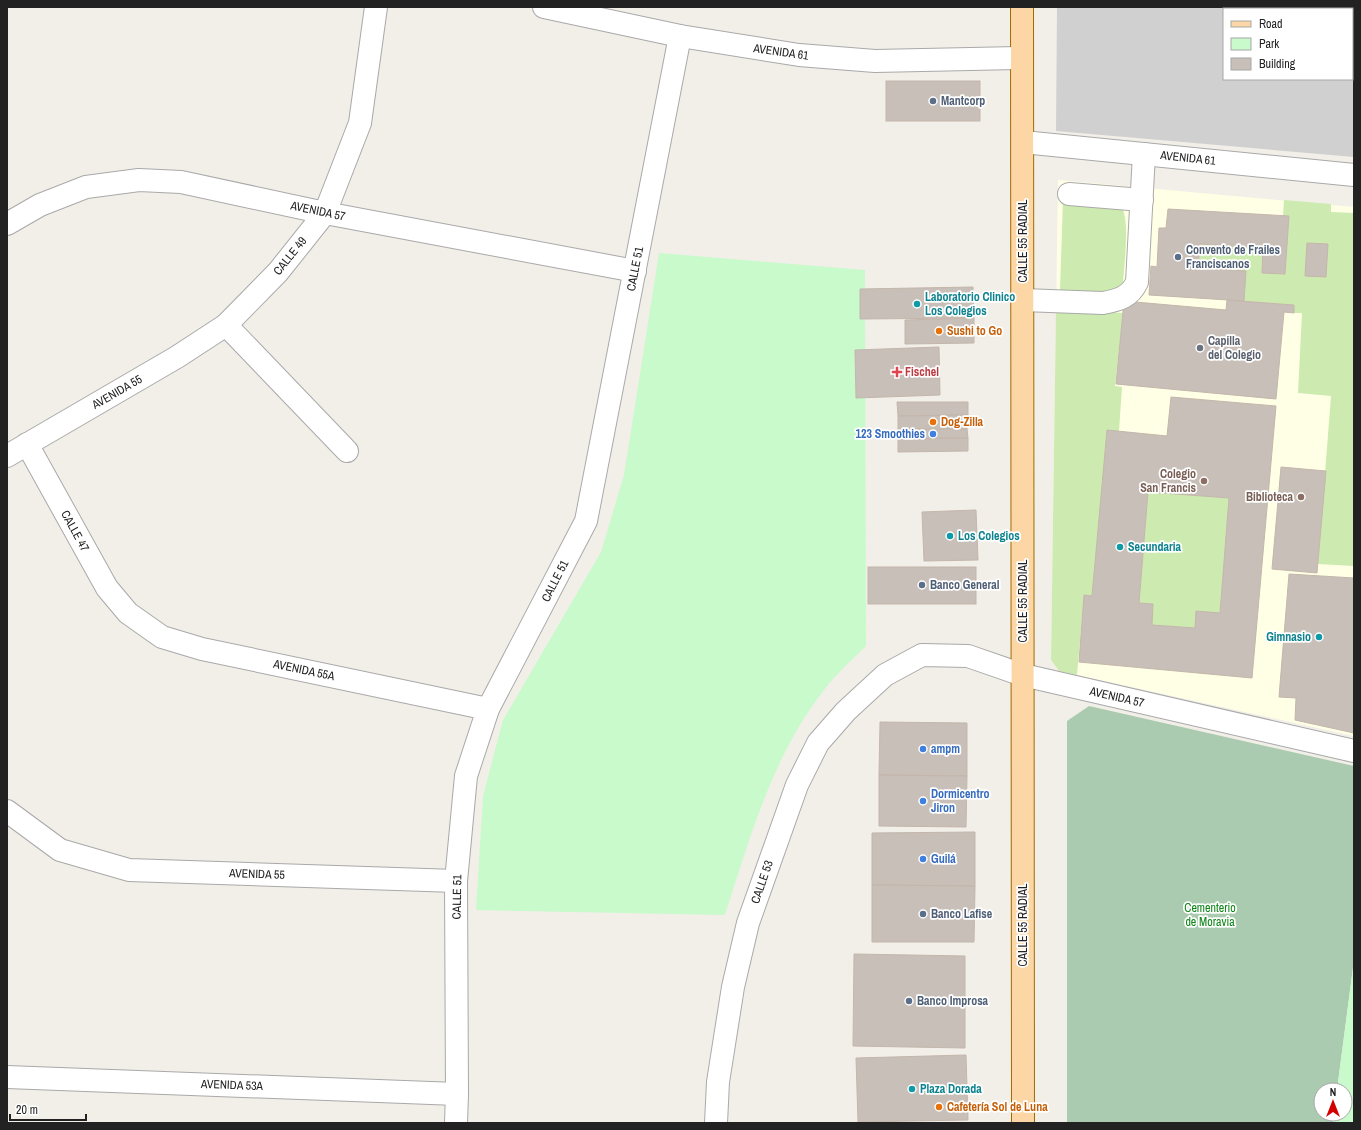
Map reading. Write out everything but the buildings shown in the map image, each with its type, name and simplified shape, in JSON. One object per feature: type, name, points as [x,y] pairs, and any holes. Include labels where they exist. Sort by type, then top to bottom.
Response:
[{"type":"main road","name":"CALLE 55 RADIAL","points":[[1022,7],[1023,1123]]},
{"type":"street","name":"CALLE 49","points":[[226,325],[278,272],[325,213],[360,122],[376,7]]},
{"type":"street","name":"AVENIDA 61","points":[[544,7],[680,36],[799,55],[875,61],[1022,58]]},
{"type":"street","name":"CALLE 51","points":[[456,1123],[456,881],[466,776],[488,709],[586,521],[680,36]]},
{"type":"street","name":"AVENIDA 61","points":[[1023,142],[1354,175]]},
{"type":"street","points":[[1023,300],[1103,303],[1113,301],[1133,291],[1137,282],[1144,154]]},
{"type":"street","name":"AVENIDA 57","points":[[7,224],[40,205],[86,187],[139,180],[181,182],[325,213],[635,271]]},
{"type":"street","points":[[1069,194],[1142,200]]},
{"type":"street","points":[[226,325],[347,451]]},
{"type":"street","name":"AVENIDA 55","points":[[7,456],[177,357],[226,325]]},
{"type":"street","name":"CALLE 47","points":[[27,444],[107,588],[128,613]]},
{"type":"street","name":"AVENIDA 55A","points":[[128,613],[162,637],[202,649],[488,709]]},
{"type":"street","name":"AVENIDA 57","points":[[885,675],[922,655],[968,656],[1023,676],[1354,751]]},
{"type":"street","name":"CALLE 53","points":[[716,1123],[718,1082],[733,987],[744,937],[764,874],[797,785],[818,743],[846,711],[885,675]]},
{"type":"street","name":"AVENIDA 55","points":[[7,811],[60,850],[129,870],[456,881]]},
{"type":"street","name":"AVENIDA 53A","points":[[7,1077],[457,1094]]},
{"type":"shaded area","points":[[1057,7],[1354,7],[1354,157],[1056,131]]},
{"type":"shaded area","name":"Colegio San Francis","points":[[1058,180],[1354,207],[1354,736],[1059,671],[1051,660]]},
{"type":"green space","points":[[1063,199],[1122,208],[1126,224],[1126,244],[1123,284],[1118,288],[1111,291],[1093,293],[1060,291]]},
{"type":"green space","points":[[1284,200],[1331,204],[1331,212],[1354,213],[1354,566],[1318,564],[1331,396],[1298,393],[1302,313],[1294,313],[1294,305],[1244,301],[1246,271],[1198,268],[1200,244],[1263,248],[1262,273],[1285,274],[1289,216],[1283,216]]},
{"type":"green space","points":[[659,253],[865,270],[866,646],[824,690],[806,715],[791,742],[777,769],[765,798],[725,915],[476,910],[483,796],[503,720],[601,552],[624,475]]},
{"type":"green space","points":[[1056,308],[1123,313],[1115,386],[1122,387],[1119,431],[1107,431],[1092,596],[1084,595],[1077,675],[1059,671],[1051,660]]},
{"type":"green space","points":[[1148,492],[1229,498],[1220,613],[1196,611],[1195,628],[1152,625],[1153,604],[1139,603]]},
{"type":"green space","name":"Cementerio de Moravia","points":[[1089,706],[1354,766],[1354,960],[1338,1082],[1313,1082],[1313,1122],[1333,1123],[1067,1123],[1067,721]]},
{"type":"green space","points":[[1354,960],[1354,1123],[1333,1123],[1353,1122],[1353,1082],[1338,1082]]},
{"type":"place","name":"Mantcorp","points":[[933,101]]},
{"type":"place","name":"Convento de Frailes Franciscanos","points":[[1178,257]]},
{"type":"place","name":"Laboratorio Clinico Los Colegios","points":[[917,304]]},
{"type":"place","name":"Sushi to Go","points":[[939,331]]},
{"type":"place","name":"Capilla del Colegio","points":[[1200,348]]},
{"type":"place","name":"Fischel","points":[[897,372]]},
{"type":"place","name":"Dog-Zilla","points":[[933,422]]},
{"type":"place","name":"123 Smoothies","points":[[933,434]]},
{"type":"place","name":"Colegio San Francis","points":[[1204,481]]},
{"type":"place","name":"Biblioteca","points":[[1301,497]]},
{"type":"place","name":"Los Colegios","points":[[950,536]]},
{"type":"place","name":"Secundaria","points":[[1120,547]]},
{"type":"place","name":"Banco General","points":[[922,585]]},
{"type":"place","name":"Gimnasio","points":[[1319,637]]},
{"type":"place","name":"ampm","points":[[923,749]]},
{"type":"place","name":"Dormicentro Jiron","points":[[923,801]]},
{"type":"place","name":"Guilá","points":[[923,859]]},
{"type":"place","name":"Banco Lafise","points":[[923,914]]},
{"type":"place","name":"Banco Improsa","points":[[909,1001]]},
{"type":"place","name":"Plaza Dorada","points":[[912,1089]]},
{"type":"place","name":"Cafetería Sol de Luna","points":[[939,1107]]}]
